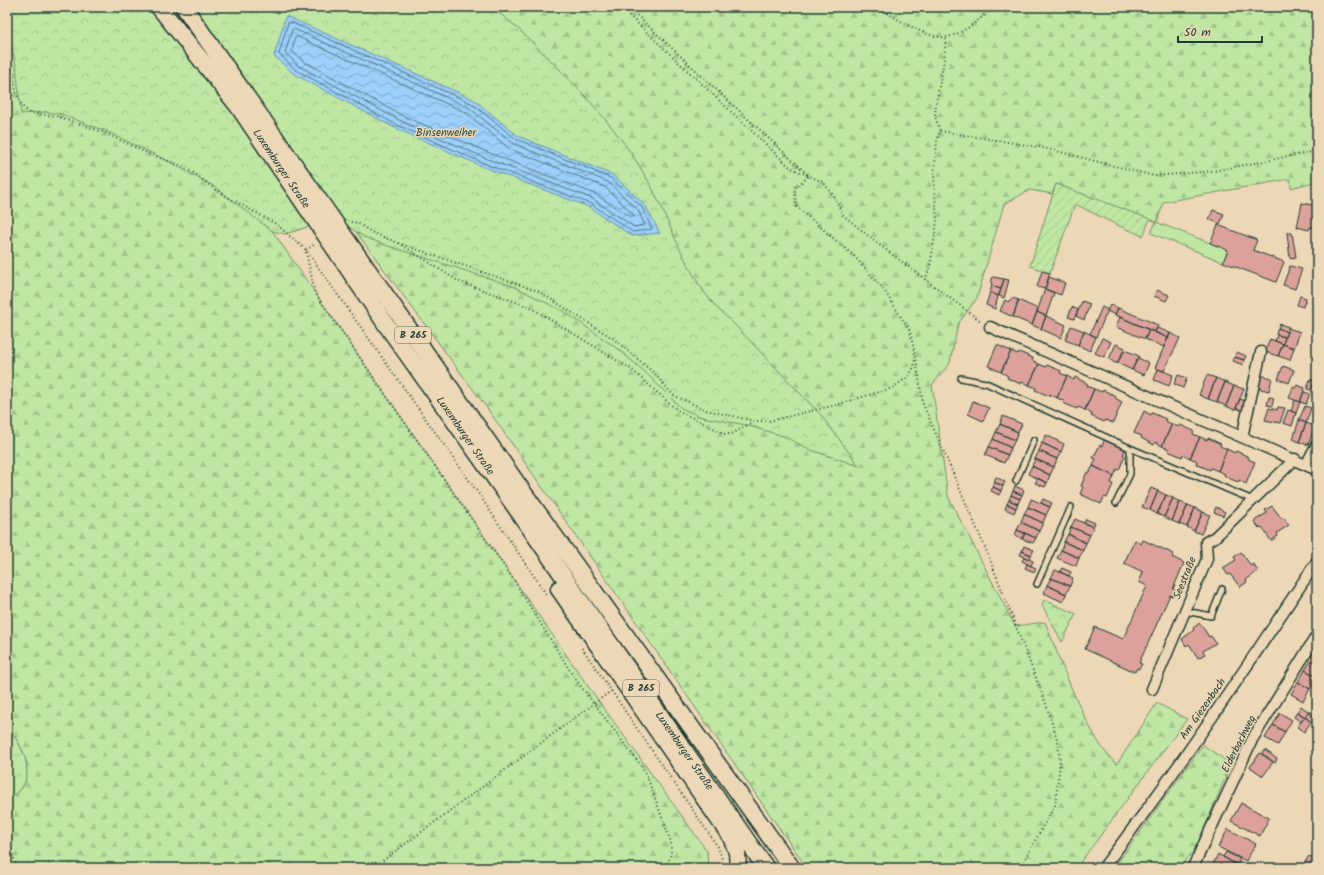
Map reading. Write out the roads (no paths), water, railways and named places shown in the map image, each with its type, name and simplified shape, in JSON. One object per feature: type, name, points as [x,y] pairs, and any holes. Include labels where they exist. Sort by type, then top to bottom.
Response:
[{"type":"main road","name":"Luxemburger Straße","points":[[159,7],[238,106],[385,323],[516,508],[766,868]]},
{"type":"main road","name":"Luxemburger Straße","points":[[184,7],[525,495],[720,766]]},
{"type":"main road","points":[[516,508],[531,545],[543,566],[730,837],[737,852],[738,868]]},
{"type":"main road","points":[[720,766],[734,799],[768,848],[771,859],[770,868]]},
{"type":"main road","name":"B 265","points":[[720,766],[792,868]]},
{"type":"street","points":[[990,327],[1295,459],[1317,470]]},
{"type":"street","points":[[1242,437],[1261,352]]},
{"type":"street","points":[[1306,465],[1317,444]]},
{"type":"street","name":"Seestraße","points":[[1152,689],[1207,559],[1206,542],[1215,537],[1295,459]]},
{"type":"street","name":"Am Giezenbach","points":[[1103,868],[1230,692],[1317,561]]},
{"type":"street","name":"Elderbachweg","points":[[1197,868],[1194,865],[1253,738],[1317,635]]},
{"type":"lane","points":[[961,378],[986,383],[1130,448],[1254,500]]},
{"type":"lane","points":[[1016,481],[1034,440]]},
{"type":"lane","points":[[1116,503],[1130,474],[1130,448]]},
{"type":"lane","points":[[1037,584],[1071,507]]},
{"type":"lane","points":[[1185,611],[1211,616],[1222,589]]},
{"type":"water","name":"Binsenweiher","points":[[286,16],[473,99],[518,136],[613,175],[645,205],[660,233],[632,236],[589,207],[486,168],[395,128],[294,74],[274,56]]}]
